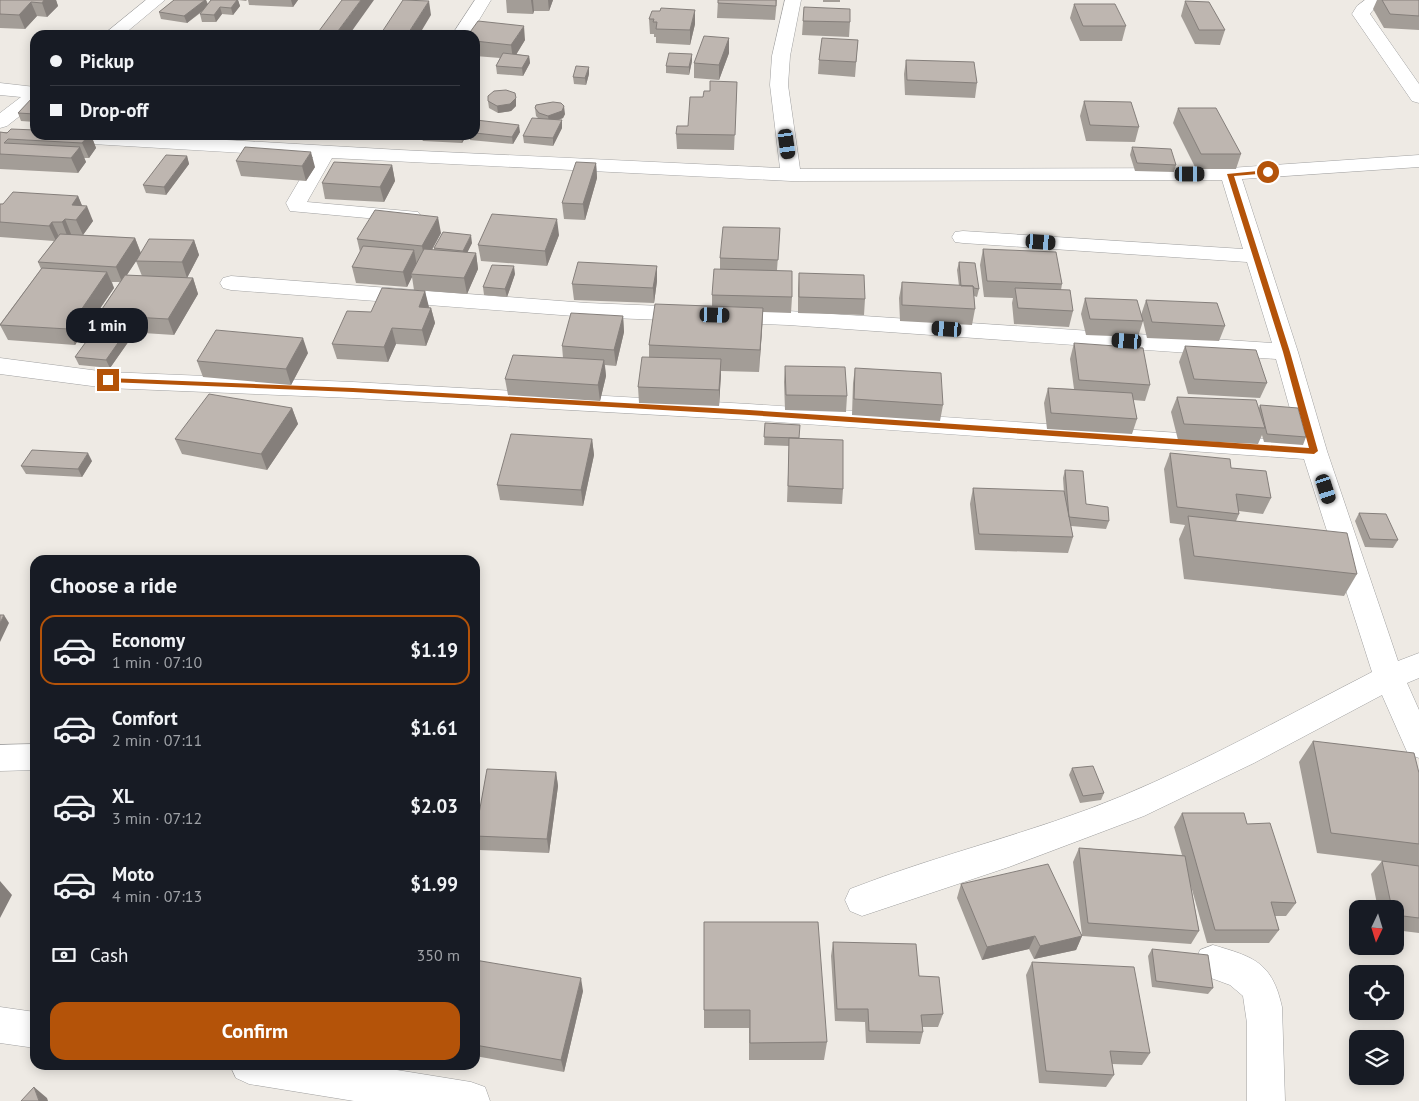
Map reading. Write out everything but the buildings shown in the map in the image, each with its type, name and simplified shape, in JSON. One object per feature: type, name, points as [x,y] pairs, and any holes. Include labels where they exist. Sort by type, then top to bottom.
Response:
[{"type":"street","points":[[118,30],[153,0]]},
{"type":"street","points":[[464,30],[483,0]]},
{"type":"street","points":[[791,175],[779,85],[781,56],[793,0]]},
{"type":"street","points":[[1398,0],[1368,4],[1363,8],[1361,14],[1419,97]]},
{"type":"street","points":[[0,89],[30,93]]},
{"type":"street","points":[[0,122],[30,98]]},
{"type":"street","points":[[125,140],[400,156],[791,175],[1230,174],[1419,161]]},
{"type":"street","points":[[400,156],[408,140]]},
{"type":"street","points":[[326,152],[296,203],[297,207],[428,217]]},
{"type":"street","points":[[1230,174],[1286,352],[1314,451],[1390,677],[1419,745]]},
{"type":"street","points":[[963,237],[1256,256]]},
{"type":"street","points":[[231,283],[588,310],[788,318],[1286,352]]},
{"type":"street","points":[[0,366],[108,380],[353,390],[739,412],[1314,451]]},
{"type":"street","points":[[862,900],[1009,852],[1133,806],[1243,754],[1390,677],[1419,665]]},
{"type":"street","points":[[0,758],[30,757]]},
{"type":"street","points":[[1213,962],[1242,971],[1258,986],[1264,1004],[1266,1101]]},
{"type":"street","points":[[0,1025],[30,1029]]},
{"type":"street","points":[[280,1070],[471,1101]]},
{"type":"route","points":[[108,380],[353,390],[749,412],[1314,451],[1286,352],[1230,174],[1268,172]]}]
